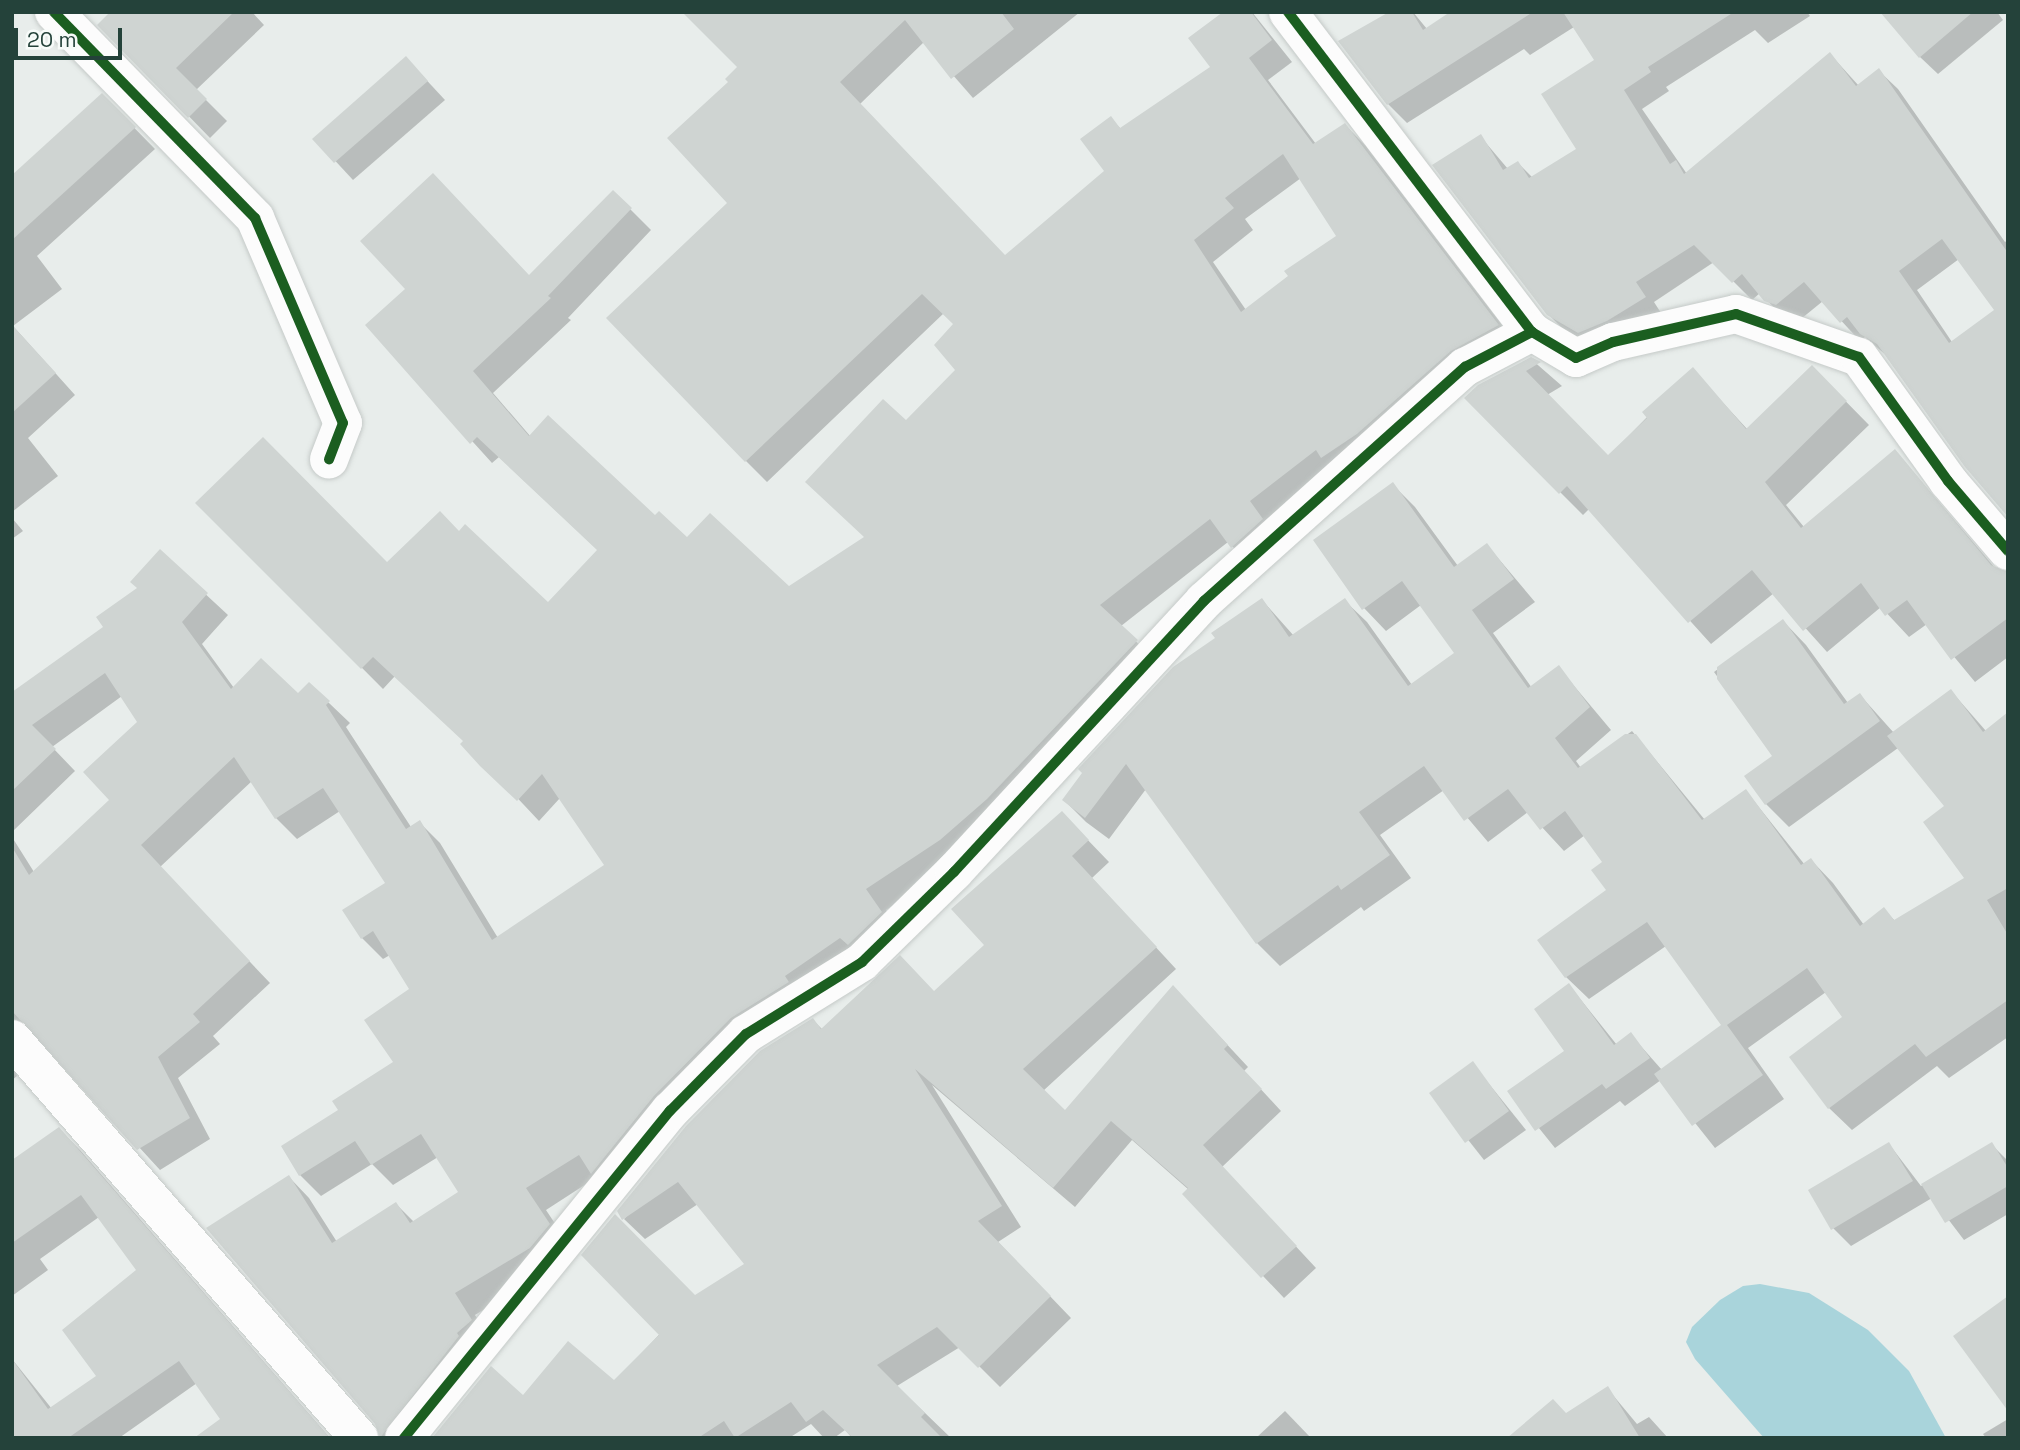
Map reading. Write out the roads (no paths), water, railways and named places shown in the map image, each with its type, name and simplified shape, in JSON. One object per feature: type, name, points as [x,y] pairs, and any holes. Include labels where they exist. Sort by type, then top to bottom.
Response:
[{"type":"street","points":[[54,12],[255,218],[344,423],[329,459]]},
{"type":"street","points":[[1288,12],[1532,331],[1576,358],[1613,342],[1736,314],[1859,357],[1948,481],[2008,551]]},
{"type":"street","points":[[404,1438],[670,1111],[746,1034],[862,962],[954,872],[1204,601],[1465,367],[1532,331]]},
{"type":"street","points":[[12,1039],[359,1438]]},
{"type":"water","points":[[1760,1284],[1809,1293],[1868,1330],[1909,1371],[1946,1438],[1764,1438],[1695,1359],[1686,1342],[1692,1327],[1720,1300],[1743,1286]]}]
